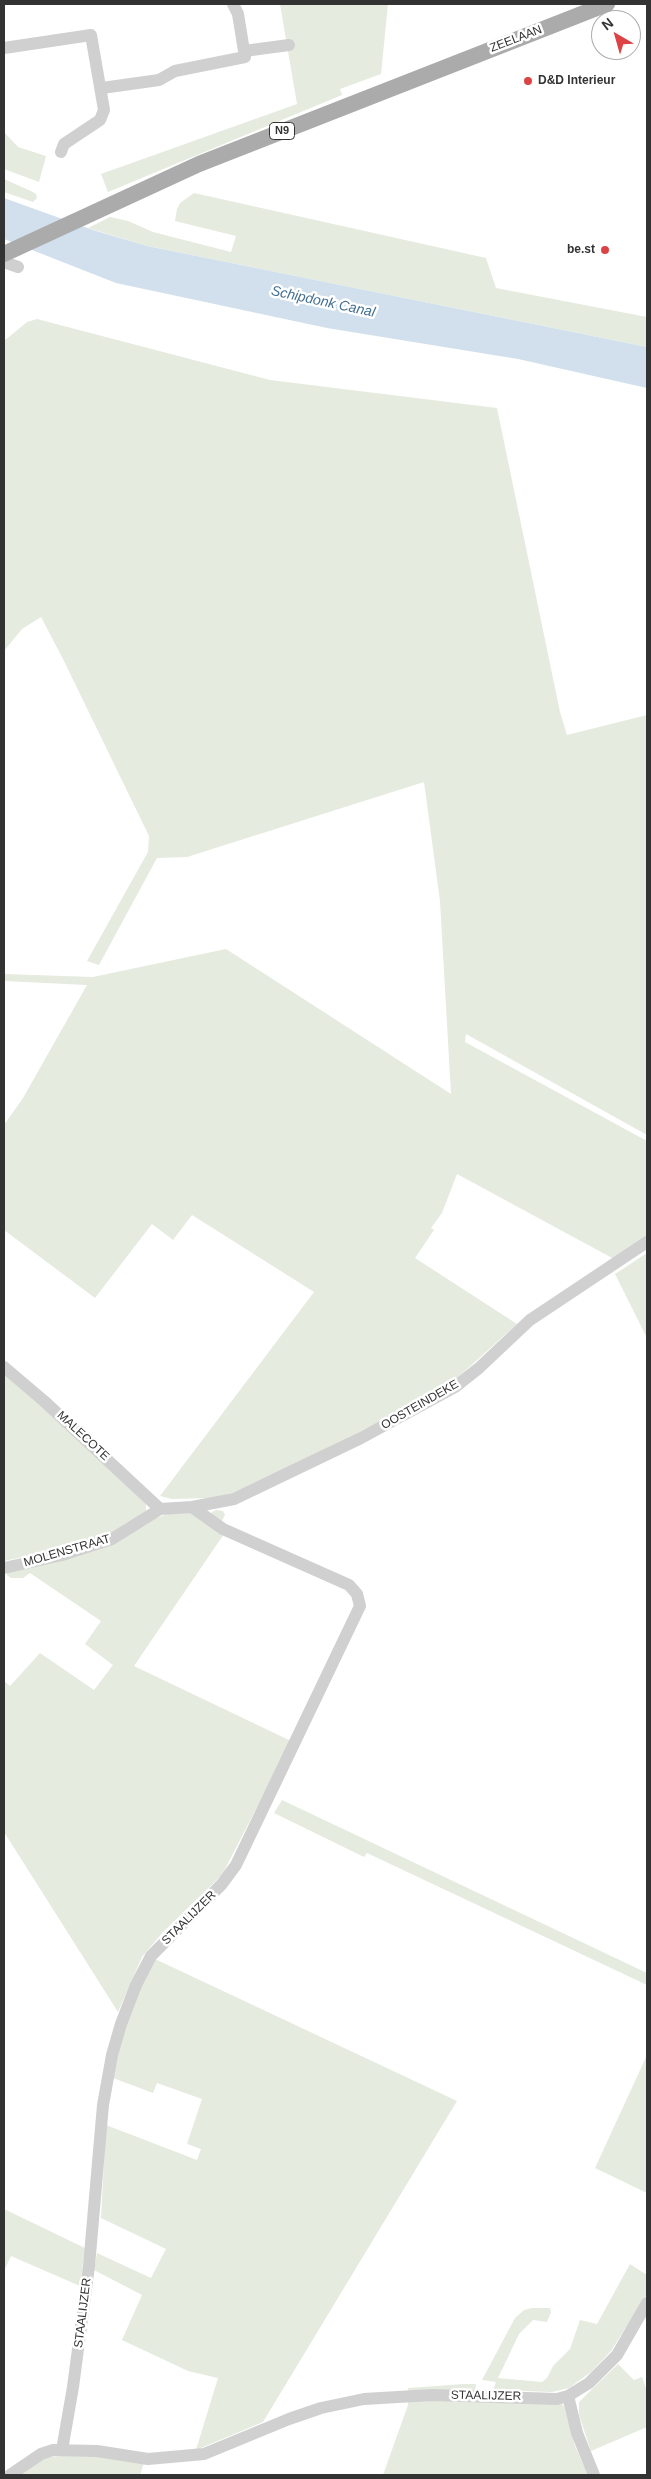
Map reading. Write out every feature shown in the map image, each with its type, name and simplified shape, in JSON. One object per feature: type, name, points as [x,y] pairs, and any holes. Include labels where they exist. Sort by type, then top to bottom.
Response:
[{"type":"main road","name":"ZEELAAN","points":[[4,254],[199,164],[607,4]]},
{"type":"street","points":[[233,4],[238,14],[244,54]]},
{"type":"street","points":[[4,48],[91,35],[102,88],[104,110],[100,120],[64,144],[61,152]]},
{"type":"street","points":[[102,88],[159,80],[175,71],[289,45]]},
{"type":"street","points":[[4,262],[18,267]]},
{"type":"street","name":"OOSTEINDEKE","points":[[157,1511],[234,1499],[362,1438],[455,1387],[480,1368],[530,1320],[647,1242]]},
{"type":"street","name":"MALECOTE","points":[[4,1366],[44,1401],[157,1511]]},
{"type":"street","name":"STAALIJZER","points":[[62,2450],[73,2387],[86,2284],[103,2105],[112,2055],[121,2024],[136,1985],[151,1956],[222,1884],[236,1865],[360,1606],[357,1594],[349,1585],[223,1529],[192,1507]]},
{"type":"street","name":"MOLENSTRAAT","points":[[4,1568],[62,1555],[112,1539],[157,1511]]},
{"type":"street","points":[[594,2475],[578,2433],[568,2396],[589,2383],[617,2355],[647,2303]]},
{"type":"street","name":"STAALIJZER","points":[[10,2475],[41,2454],[62,2450],[97,2451],[148,2459],[204,2454],[297,2416],[321,2408],[364,2399],[432,2395],[557,2399],[568,2396]]},
{"type":"shaded area","points":[[280,4],[388,4],[381,74],[340,89],[342,95],[108,192],[101,174],[297,104]]},
{"type":"shaded area","points":[[4,132],[18,147],[46,156],[39,182],[4,169]]},
{"type":"shaded area","points":[[4,179],[31,191],[36,194],[37,198],[33,202],[4,192]]},
{"type":"shaded area","points":[[194,193],[486,258],[496,288],[647,317],[647,347],[147,246],[88,228],[110,217],[128,221],[153,232],[231,252],[236,236],[175,221],[180,203]]},
{"type":"shaded area","points":[[37,319],[270,380],[497,408],[560,712],[567,735],[647,715],[647,1135],[466,1034],[465,1042],[647,1141],[647,1237],[614,1259],[457,1174],[442,1213],[431,1228],[434,1230],[415,1258],[517,1324],[456,1379],[373,1425],[289,1467],[232,1493],[210,1498],[172,1499],[160,1496],[314,1292],[192,1215],[173,1240],[152,1224],[95,1298],[4,1230],[4,1125],[23,1098],[87,985],[4,981],[4,974],[93,977],[226,949],[451,1094],[440,901],[424,782],[187,857],[157,858],[99,965],[87,961],[148,852],[149,836],[41,617],[22,629],[4,651],[4,341],[27,322]]},
{"type":"shaded area","points":[[647,1253],[647,1338],[615,1274]]},
{"type":"shaded area","points":[[4,1373],[40,1403],[146,1504],[146,1511],[112,1533],[77,1545],[4,1561]]},
{"type":"shaded area","points":[[216,1510],[223,1511],[225,1515],[217,1530],[224,1534],[134,1666],[291,1741],[222,1875],[163,1932],[142,1957],[118,2012],[4,1832],[4,1681],[10,1686],[40,1653],[94,1690],[113,1665],[85,1644],[101,1621],[30,1573],[23,1578],[11,1578],[7,1575],[7,1572],[173,1512],[191,1512],[207,1521],[212,1512]]},
{"type":"shaded area","points":[[282,1800],[647,1973],[647,1985],[367,1853],[364,1857],[274,1813]]},
{"type":"shaded area","points":[[155,1959],[457,2101],[263,2422],[196,2450],[218,2378],[188,2371],[122,2340],[142,2295],[94,2270],[97,2253],[151,2278],[166,2249],[101,2218],[106,2125],[197,2160],[201,2149],[187,2144],[202,2099],[157,2083],[153,2093],[113,2078],[115,2057],[137,1994]]},
{"type":"shaded area","points":[[647,2055],[647,2193],[595,2168]]},
{"type":"shaded area","points":[[4,2209],[85,2248],[80,2286],[11,2256],[4,2271]]},
{"type":"shaded area","points":[[630,2264],[647,2275],[647,2294],[611,2351],[591,2372],[569,2388],[552,2392],[493,2390],[496,2382],[482,2380],[515,2318],[524,2310],[550,2308],[551,2312],[547,2322],[533,2320],[519,2334],[498,2378],[542,2382],[547,2378],[553,2366],[570,2349],[580,2320],[597,2324]]},
{"type":"shaded area","points":[[618,2364],[634,2380],[642,2377],[647,2391],[647,2427],[591,2451],[579,2415],[579,2402]]},
{"type":"shaded area","points":[[476,2384],[474,2399],[560,2403],[564,2406],[575,2446],[588,2475],[383,2475],[408,2405],[408,2388]]},
{"type":"shaded area","points":[[95,2456],[144,2463],[140,2475],[17,2475],[45,2458]]},
{"type":"water","name":"Schipdonk Canal","points":[[4,198],[93,230],[147,246],[647,347],[647,388],[518,359],[327,328],[116,283],[4,239]]},
{"type":"place","name":"D&D Interieur","points":[[528,81]]},
{"type":"place","name":"be.st","points":[[605,250]]}]
